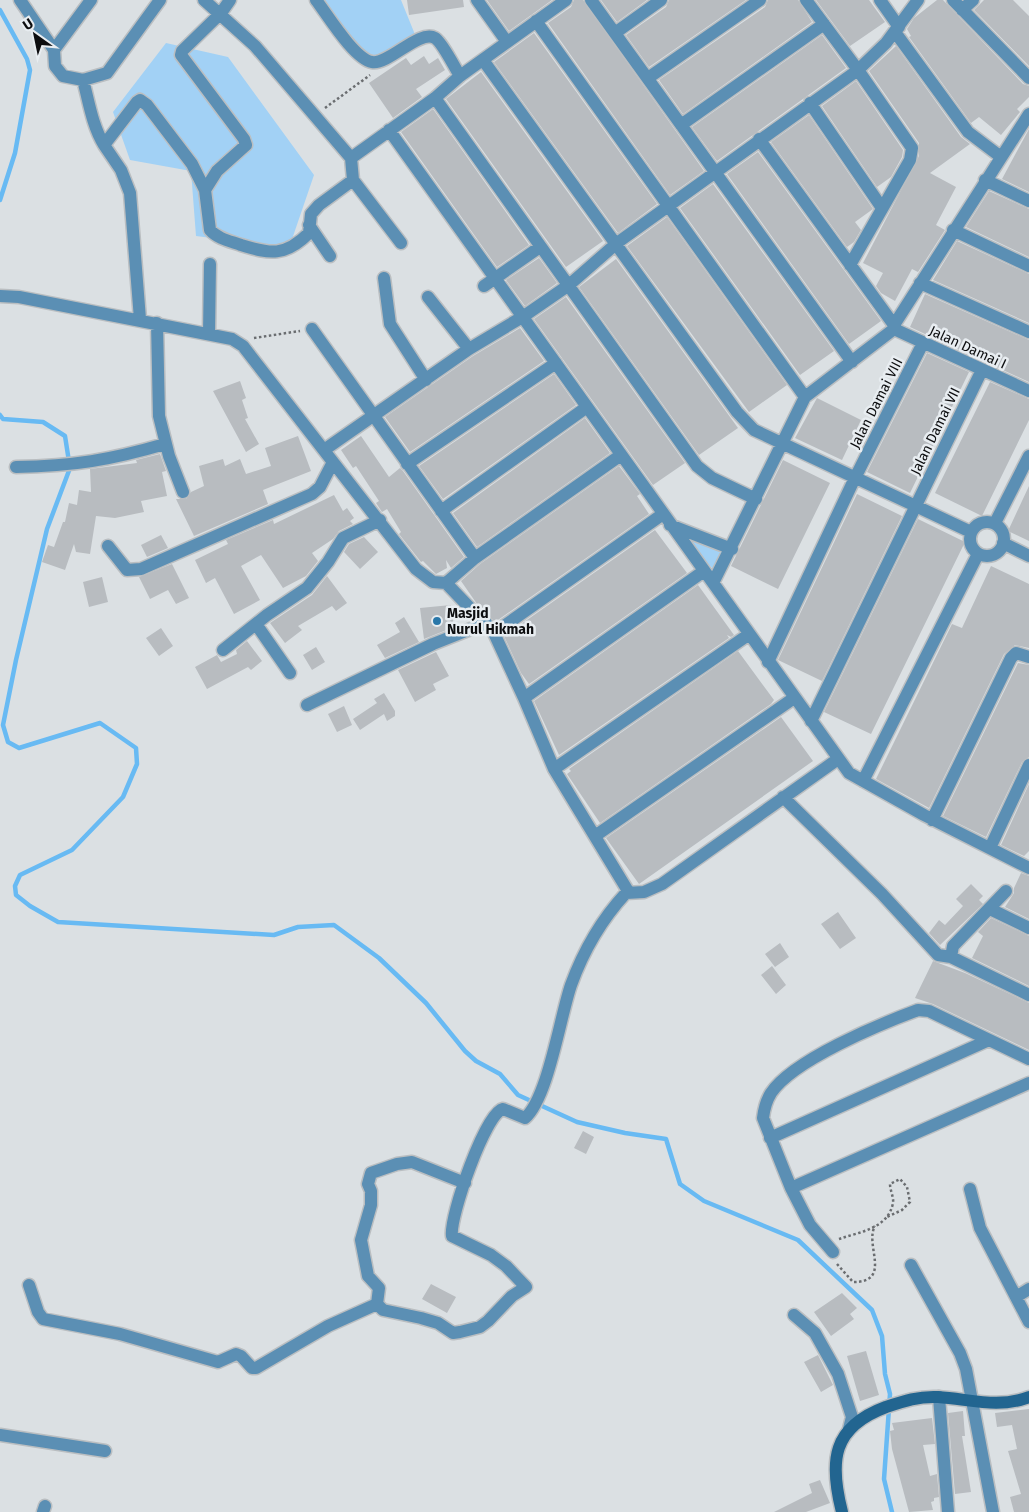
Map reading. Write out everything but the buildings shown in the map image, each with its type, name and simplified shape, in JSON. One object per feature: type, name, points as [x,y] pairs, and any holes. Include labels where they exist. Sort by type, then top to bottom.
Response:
[{"type":"street","points":[[20,0],[54,50],[55,66],[63,76],[83,80],[107,73],[160,0]]},
{"type":"street","points":[[54,50],[91,0]]},
{"type":"street","points":[[204,0],[221,13],[255,46],[351,158],[353,180],[401,243]]},
{"type":"street","points":[[205,190],[217,171],[246,145],[244,139],[181,56],[182,50],[221,13],[230,0]]},
{"type":"street","points":[[316,0],[353,49],[364,58],[372,62],[380,61],[422,38],[432,37],[438,41],[460,76]]},
{"type":"street","points":[[477,0],[507,42]]},
{"type":"street","points":[[351,158],[435,98],[460,76],[566,0]]},
{"type":"street","points":[[591,0],[852,362]]},
{"type":"street","points":[[615,33],[661,0]]},
{"type":"street","points":[[648,78],[760,0]]},
{"type":"street","points":[[806,0],[858,70],[912,148],[910,160],[850,265]]},
{"type":"street","points":[[880,0],[897,29],[968,132],[1001,157]]},
{"type":"street","points":[[324,450],[469,350],[569,285],[617,243],[858,70],[897,29],[918,0]]},
{"type":"street","points":[[952,0],[1029,78]]},
{"type":"street","points":[[962,10],[973,0]]},
{"type":"street","points":[[536,21],[805,397]]},
{"type":"street","points":[[681,125],[824,24]]},
{"type":"street","points":[[483,60],[617,243],[737,412],[754,430],[971,532]]},
{"type":"street","points":[[83,80],[92,108],[94,125],[104,145],[121,170],[130,194],[140,319]]},
{"type":"street","points":[[435,98],[697,466],[712,478],[756,499]]},
{"type":"street","points":[[104,145],[137,102],[144,102],[192,164],[205,190],[210,230],[223,239],[263,252],[278,252],[304,237],[309,233],[309,218],[319,204],[353,180]]},
{"type":"street","points":[[810,103],[882,208]]},
{"type":"street","points":[[713,584],[732,549],[805,397],[852,362],[894,327],[985,180],[1026,127],[1029,114]]},
{"type":"street","points":[[389,130],[524,316],[748,635],[849,773],[932,820],[1029,868]]},
{"type":"street","points":[[760,139],[894,327]]},
{"type":"street","points":[[985,180],[1029,201]]},
{"type":"street","points":[[309,225],[330,256]]},
{"type":"street","points":[[953,230],[1029,266]]},
{"type":"street","points":[[484,286],[540,247]]},
{"type":"street","points":[[209,334],[210,264]]},
{"type":"street","points":[[384,278],[390,324],[426,380]]},
{"type":"street","points":[[920,283],[1029,332]]},
{"type":"street","points":[[0,296],[19,296],[140,319],[238,341],[422,575],[433,582],[446,583],[486,623],[494,634],[554,769],[628,892]]},
{"type":"street","points":[[428,297],[469,350]]},
{"type":"street","points":[[157,323],[157,402],[165,444],[183,492]]},
{"type":"street","name":"Jalan Damai I","points":[[894,327],[923,343],[1029,391]]},
{"type":"street","points":[[312,329],[373,417],[476,558]]},
{"type":"street","name":"Jalan Damai VIII","points":[[768,662],[856,477],[923,343]]},
{"type":"street","points":[[407,464],[556,363]]},
{"type":"street","name":"Jalan Damai VII","points":[[811,722],[982,370]]},
{"type":"street","points":[[441,511],[587,406]]},
{"type":"street","points":[[16,467],[58,467],[89,463],[165,444]]},
{"type":"street","points":[[446,583],[476,558],[621,455]]},
{"type":"street","points":[[995,523],[1026,471],[1029,456]]},
{"type":"street","points":[[108,546],[127,570],[141,569],[312,494],[320,487],[333,462]]},
{"type":"street","points":[[494,634],[662,514]]},
{"type":"street","points":[[223,650],[307,588],[328,562],[343,538],[380,520]]},
{"type":"street","points":[[995,523],[1003,532],[1003,543],[993,554],[978,554],[971,547],[971,532],[978,524],[995,523]]},
{"type":"street","points":[[670,525],[732,549]]},
{"type":"street","points":[[1003,543],[1029,556]]},
{"type":"street","points":[[863,781],[978,554]]},
{"type":"street","points":[[524,698],[704,571]]},
{"type":"street","points":[[307,705],[433,644],[486,623]]},
{"type":"street","points":[[256,624],[290,672]]},
{"type":"street","points":[[554,769],[748,635]]},
{"type":"street","points":[[932,820],[1011,658],[1020,652],[1029,657]]},
{"type":"street","points":[[595,836],[794,698]]},
{"type":"street","points":[[377,1304],[383,1310],[438,1323],[454,1333],[488,1321],[512,1296],[526,1287],[506,1266],[491,1255],[452,1236],[455,1213],[490,1122],[497,1112],[501,1109],[506,1110],[523,1118],[531,1111],[539,1098],[562,1017],[580,963],[606,918],[628,892],[644,892],[662,884],[838,759]]},
{"type":"street","points":[[990,848],[1029,765]]},
{"type":"street","points":[[783,797],[882,894],[938,955],[951,957],[1029,995]]},
{"type":"street","points":[[951,957],[953,946],[1006,890]]},
{"type":"street","points":[[990,909],[1029,928]]},
{"type":"street","points":[[833,1252],[810,1225],[791,1188],[763,1118],[764,1108],[771,1092],[778,1084],[815,1058],[866,1032],[924,1009],[1029,1059]]},
{"type":"street","points":[[770,1138],[989,1040]]},
{"type":"street","points":[[791,1188],[1029,1083]]},
{"type":"street","points":[[377,1304],[379,1288],[368,1276],[361,1240],[371,1205],[368,1179],[371,1173],[397,1164],[412,1162],[465,1183]]},
{"type":"street","points":[[970,1189],[980,1228],[1029,1322]]},
{"type":"street","points":[[911,1265],[960,1353],[974,1402],[993,1512]]},
{"type":"street","points":[[29,1285],[38,1312],[44,1319],[120,1334],[218,1362],[236,1354],[252,1368],[328,1326],[377,1304]]},
{"type":"street","points":[[1016,1297],[1029,1289]]},
{"type":"street","points":[[794,1316],[814,1333],[834,1367],[852,1417],[849,1428],[839,1446],[836,1458],[836,1484],[842,1512]]},
{"type":"street","points":[[849,1428],[869,1414],[919,1397],[1004,1403],[1029,1397]]},
{"type":"street","points":[[939,1397],[948,1512]]},
{"type":"street","points":[[0,1435],[105,1451]]},
{"type":"path","points":[[315,115],[368,79],[380,61]]},
{"type":"path","points":[[238,341],[312,329]]},
{"type":"path","points":[[875,1226],[872,1237],[876,1266],[873,1273],[866,1280],[853,1282],[847,1278],[837,1265],[833,1252],[836,1242],[841,1238],[861,1234],[887,1217],[902,1210],[910,1202],[906,1187],[900,1179],[890,1184],[894,1201],[887,1217]]},
{"type":"shaded area","points":[[322,0],[401,0],[416,37],[387,53],[371,54],[355,43]]},
{"type":"shaded area","points":[[166,43],[228,57],[314,175],[289,248],[196,236],[191,171],[130,160],[113,112]]},
{"type":"shaded area","points":[[689,538],[723,551],[713,569],[687,543]]},
{"type":"waterway","points":[[0,10],[27,59],[30,70],[15,153],[0,200]]},
{"type":"waterway","points":[[0,415],[3,419],[43,422],[65,436],[70,468],[47,529],[16,660],[3,725],[8,742],[19,748],[100,723],[136,748],[137,764],[123,797],[72,850],[20,875],[15,886],[16,895],[30,906],[58,922],[274,935],[298,927],[334,925],[379,958],[426,1003],[465,1051],[476,1061],[500,1074],[518,1095],[577,1122],[625,1133],[666,1139],[680,1184],[704,1201],[798,1240],[872,1310],[882,1336],[885,1374],[890,1394],[884,1479],[892,1512]]},
{"type":"place","name":"Masjid Nurul Hikmah","points":[[437,621]]}]
